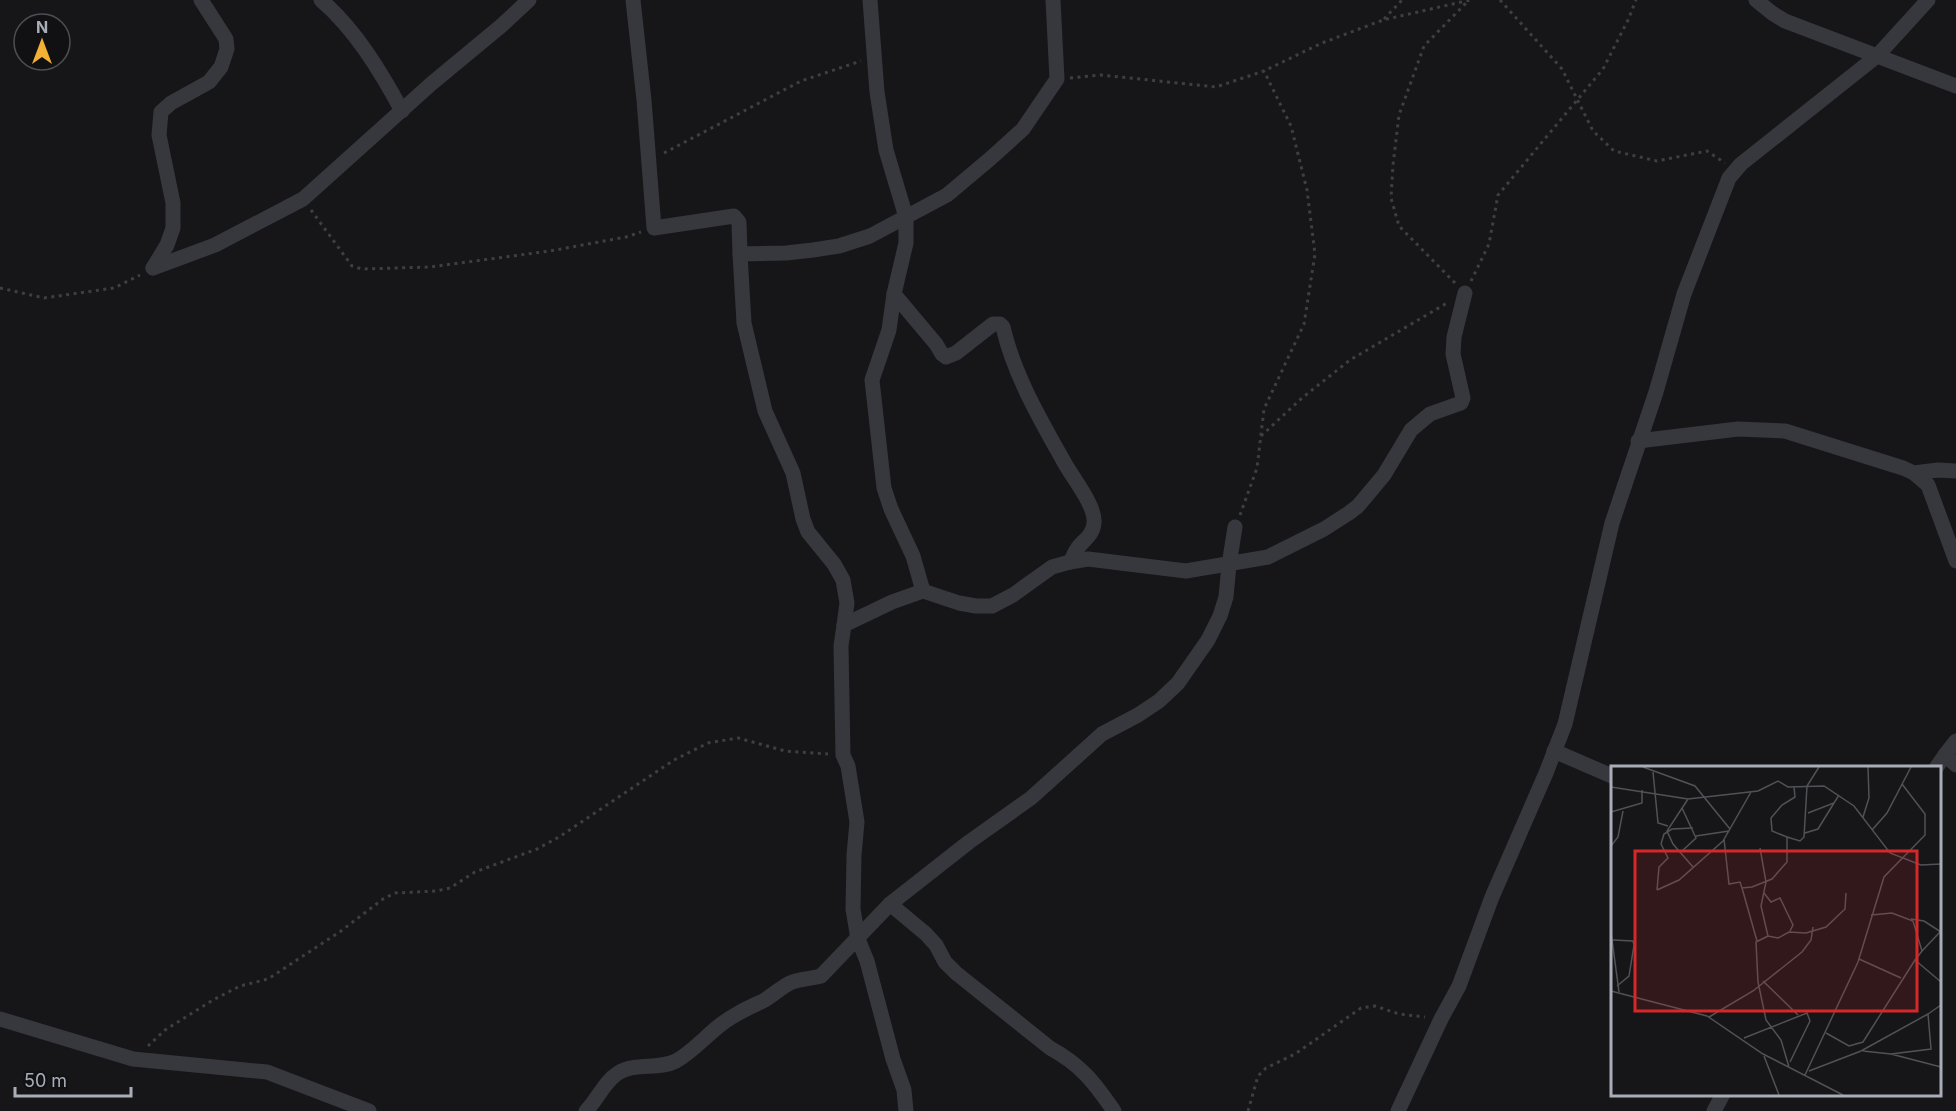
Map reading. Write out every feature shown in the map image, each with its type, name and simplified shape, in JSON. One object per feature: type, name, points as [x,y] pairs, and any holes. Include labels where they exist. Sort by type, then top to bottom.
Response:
[{"type":"street","points":[[153,268],[167,245],[173,228],[173,203],[159,135],[161,112],[171,103],[209,82],[221,67],[227,49],[226,39],[201,0]]},
{"type":"street","points":[[321,0],[339,15],[357,39],[402,111]]},
{"type":"street","points":[[153,268],[215,245],[303,199],[529,0]]},
{"type":"street","points":[[633,0],[654,228],[734,216],[739,222],[744,323],[765,411],[793,473],[808,532],[843,579],[847,603],[841,646],[843,755],[848,766],[857,822],[853,909],[858,939],[867,961],[893,1059],[904,1090],[906,1111]]},
{"type":"street","points":[[870,0],[873,57],[886,150],[906,217],[906,243],[894,294],[889,330],[872,380],[884,488],[913,556],[923,591]]},
{"type":"street","points":[[740,255],[786,254],[839,246],[870,236],[947,195],[1023,129],[1056,79],[1053,0]]},
{"type":"street","points":[[1756,0],[1785,21],[1956,86]]},
{"type":"street","points":[[1398,1111],[1459,986],[1492,897],[1568,713],[1612,523],[1656,392],[1684,294],[1729,178],[1735,169],[1877,56],[1929,0]]},
{"type":"street","points":[[844,625],[892,602],[923,591],[959,603],[992,606],[1013,595],[1052,567],[1071,562],[1088,559],[1186,571],[1268,557],[1324,529],[1358,506],[1384,475],[1411,430],[1430,414],[1461,402],[1463,398],[1453,354],[1454,337],[1465,293]]},
{"type":"street","points":[[894,294],[946,357],[956,353],[993,324],[1000,324],[1003,327],[1014,364],[1024,386],[1093,512],[1094,526],[1089,538],[1078,548],[1071,562]]},
{"type":"street","points":[[1638,441],[1738,429],[1785,431],[1914,473],[1931,490],[1956,561]]},
{"type":"street","points":[[1914,473],[1938,470],[1956,471]]},
{"type":"street","points":[[586,1111],[617,1073],[624,1070],[666,1065],[677,1060],[721,1024],[744,1010],[789,984],[801,979],[807,980],[821,976],[890,904],[969,842],[1031,798],[1102,734],[1159,701],[1178,683],[1208,640],[1220,616],[1226,597],[1235,527]]},
{"type":"street","points":[[1946,763],[1956,741]]},
{"type":"street","points":[[1554,751],[1611,776]]},
{"type":"street","points":[[890,904],[926,934],[936,945],[945,962],[956,973],[1050,1047],[1082,1069],[1114,1111]]},
{"type":"street","points":[[0,1019],[133,1059],[267,1072],[369,1111]]},
{"type":"street","points":[[1714,1111],[1722,1096]]},
{"type":"path","points":[[1383,20],[1402,0]]},
{"type":"path","points":[[1056,79],[1101,75],[1216,87],[1264,71],[1322,43],[1383,20],[1469,0]]},
{"type":"path","points":[[1465,293],[1399,226],[1391,198],[1399,115],[1424,46],[1469,0]]},
{"type":"path","points":[[1500,0],[1562,69],[1593,131],[1614,151],[1657,160],[1707,151],[1735,169]]},
{"type":"path","points":[[1261,436],[1302,398],[1350,360],[1465,293],[1489,244],[1498,195],[1602,69],[1636,0]]},
{"type":"path","points":[[648,160],[801,81],[873,57]]},
{"type":"path","points":[[1235,527],[1257,468],[1264,409],[1304,324],[1315,254],[1307,190],[1291,126],[1264,71]]},
{"type":"path","points":[[303,199],[352,266],[362,269],[430,267],[550,251],[626,237],[654,228]]},
{"type":"path","points":[[0,288],[44,298],[114,288],[153,268]]},
{"type":"path","points":[[133,1059],[165,1030],[240,986],[268,979],[341,931],[383,899],[396,893],[450,888],[475,872],[537,849],[559,837],[675,760],[708,743],[738,738],[784,751],[843,755]]},
{"type":"path","points":[[1248,1111],[1258,1076],[1266,1068],[1304,1048],[1361,1008],[1375,1006],[1399,1014],[1441,1019]]}]
